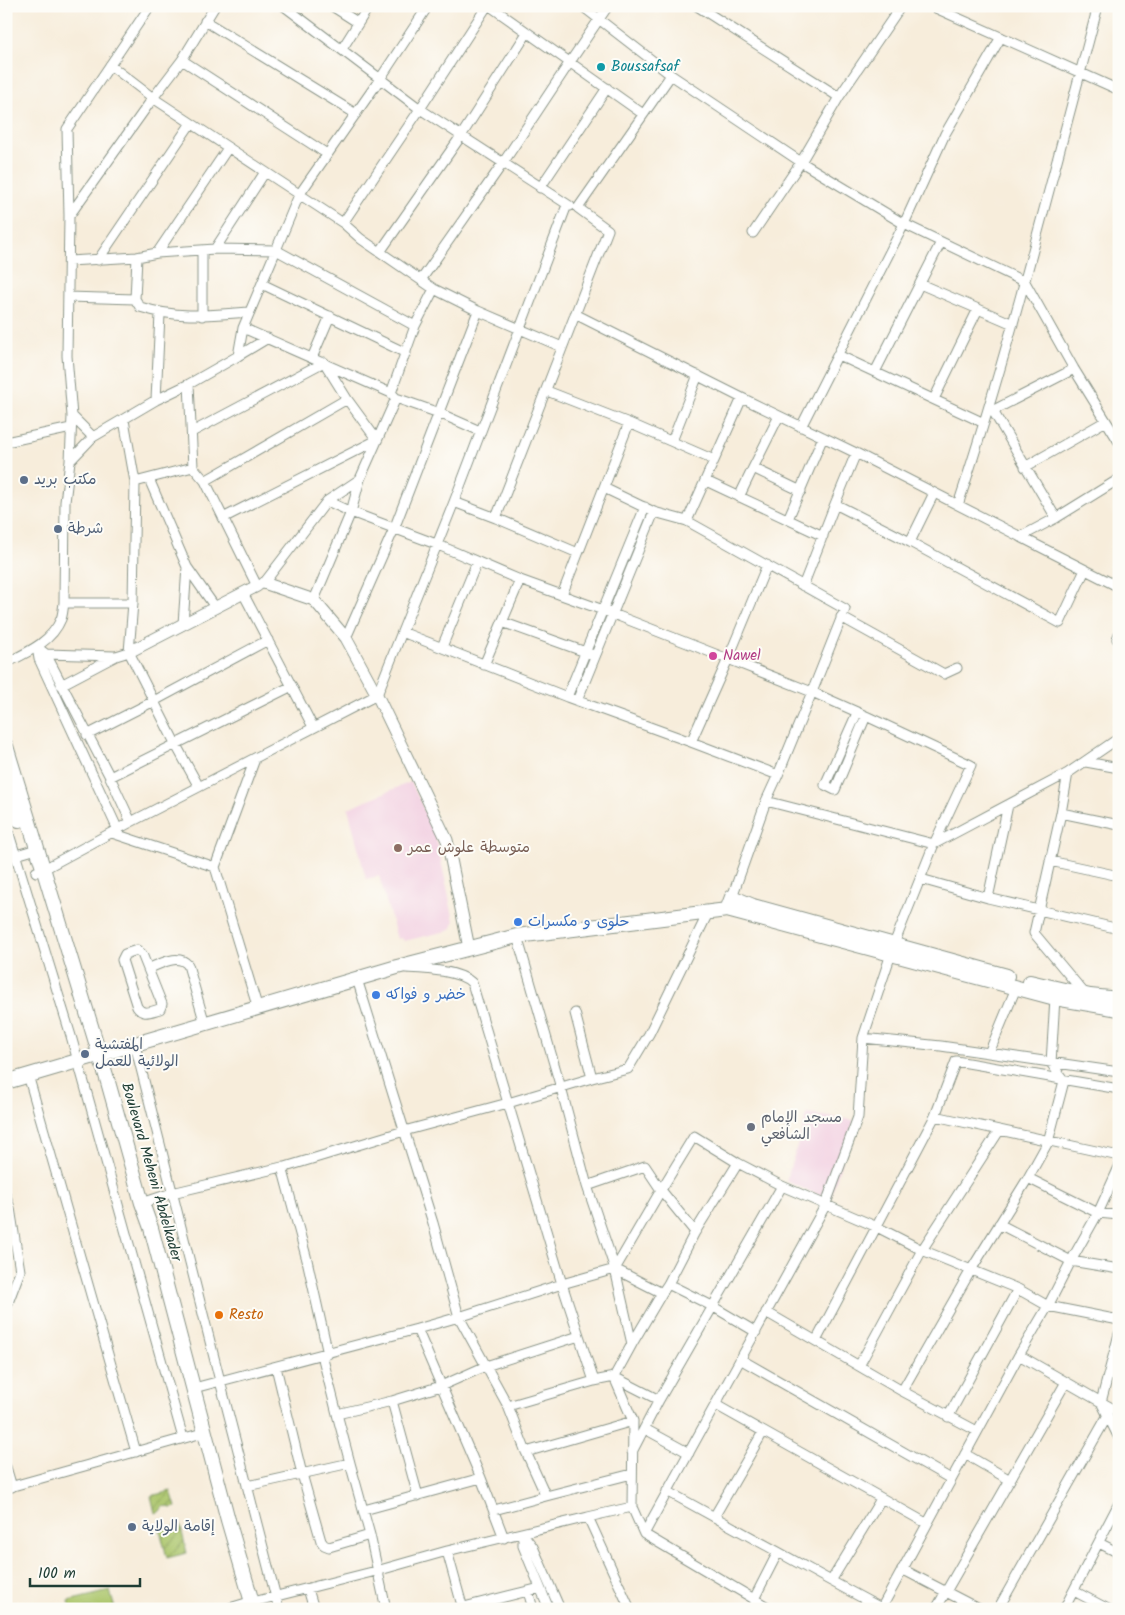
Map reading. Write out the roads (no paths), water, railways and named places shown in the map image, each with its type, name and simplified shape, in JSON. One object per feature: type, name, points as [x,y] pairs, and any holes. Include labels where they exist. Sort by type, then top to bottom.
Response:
[{"type":"main road","name":"Boulevard Meheni Abdelkader","points":[[6,746],[40,870],[142,1203],[152,1228],[249,1606]]},
{"type":"main road","points":[[6,781],[9,801],[40,870]]},
{"type":"main road","points":[[6,1089],[29,1079],[115,1051],[397,967],[469,948],[517,936],[708,913],[730,903],[893,949],[1016,988],[1055,998],[1119,1009]]},
{"type":"main road","points":[[893,949],[1027,981],[1119,999]]},
{"type":"main road","name":"Boulevard Meheni Abdelkader","points":[[97,1058],[199,1434],[249,1606]]},
{"type":"main road","points":[[6,1082],[29,1079]]},
{"type":"street","points":[[6,663],[37,647],[53,632],[61,619],[64,603],[65,502],[70,461],[72,416],[66,356],[69,261],[67,129],[150,6]]},
{"type":"street","points":[[69,216],[182,60],[215,6]]},
{"type":"street","points":[[284,6],[420,109],[567,205],[578,208],[608,230],[562,347],[547,391],[496,518]]},
{"type":"street","points":[[332,6],[357,22]]},
{"type":"street","points":[[342,49],[357,22],[369,6]]},
{"type":"street","points":[[238,356],[242,328],[299,195],[380,79],[428,6]]},
{"type":"street","points":[[343,223],[488,6],[643,114]]},
{"type":"street","points":[[582,6],[671,75],[801,162],[904,224],[1025,282],[1074,369],[1119,442]]},
{"type":"street","points":[[421,280],[503,163],[608,6]]},
{"type":"street","points":[[697,6],[839,97]]},
{"type":"street","points":[[753,233],[801,162],[839,97],[901,6]]},
{"type":"street","points":[[931,6],[1119,90]]},
{"type":"street","points":[[958,505],[988,416],[1062,146],[1098,6]]},
{"type":"street","points":[[206,21],[356,114]]},
{"type":"street","points":[[380,252],[461,136],[527,33]]},
{"type":"street","points":[[801,427],[904,224],[945,134],[1001,36]]},
{"type":"street","points":[[182,60],[327,154]]},
{"type":"street","points":[[110,65],[153,98],[343,223],[361,239],[434,289],[478,311],[562,347]]},
{"type":"street","points":[[578,208],[671,75]]},
{"type":"street","points":[[540,188],[607,88]]},
{"type":"street","points":[[98,260],[191,123]]},
{"type":"street","points":[[157,253],[228,148]]},
{"type":"street","points":[[214,249],[265,172]]},
{"type":"street","points":[[40,870],[377,695],[454,502],[567,205]]},
{"type":"street","points":[[875,372],[941,242]]},
{"type":"street","points":[[69,261],[137,257],[157,253],[214,249],[276,250],[415,326]]},
{"type":"street","points":[[202,250],[202,316]]},
{"type":"street","points":[[137,257],[135,300],[140,307],[160,314],[202,316],[250,312]]},
{"type":"street","points":[[262,284],[406,354]]},
{"type":"street","points":[[920,284],[1013,324]]},
{"type":"street","points":[[314,600],[351,512],[360,479],[394,395],[415,326],[434,289]]},
{"type":"street","points":[[68,297],[135,300]]},
{"type":"street","points":[[934,399],[978,309]]},
{"type":"street","points":[[346,638],[394,528],[478,311]]},
{"type":"street","points":[[156,400],[160,314]]},
{"type":"street","points":[[575,314],[856,453],[1119,587]]},
{"type":"street","points":[[312,358],[330,316]]},
{"type":"street","points":[[242,328],[480,431]]},
{"type":"street","points":[[70,461],[94,437],[268,338]]},
{"type":"street","points":[[838,355],[934,399],[988,416],[1025,467],[1056,518]]},
{"type":"street","points":[[324,362],[347,399],[377,440]]},
{"type":"street","points":[[192,432],[324,362]]},
{"type":"street","points":[[988,416],[1074,369]]},
{"type":"street","points":[[672,441],[698,375]]},
{"type":"street","points":[[189,384],[193,467],[205,481],[223,518],[260,584],[314,600],[346,638],[377,695],[447,840],[469,948]]},
{"type":"street","points":[[547,391],[629,423],[714,460]]},
{"type":"street","points":[[687,521],[742,398]]},
{"type":"street","points":[[205,481],[347,399]]},
{"type":"street","points":[[72,416],[94,437]]},
{"type":"street","points":[[739,497],[779,416]]},
{"type":"street","points":[[124,420],[135,482],[133,603],[129,652],[199,787]]},
{"type":"street","points":[[1025,467],[1106,421]]},
{"type":"street","points":[[562,595],[629,423]]},
{"type":"street","points":[[6,442],[71,428]]},
{"type":"street","points":[[788,519],[823,437]]},
{"type":"street","points":[[223,518],[377,440]]},
{"type":"street","points":[[803,586],[856,453]]},
{"type":"street","points":[[135,482],[193,467]]},
{"type":"street","points":[[754,468],[801,491]]},
{"type":"street","points":[[149,479],[187,567],[214,607]]},
{"type":"street","points":[[61,685],[260,584],[327,501],[360,479]]},
{"type":"street","points":[[1020,537],[1056,518],[1119,479]]},
{"type":"street","points":[[706,481],[823,536]]},
{"type":"street","points":[[604,488],[654,512],[687,521],[844,609],[812,692],[766,801],[730,903]]},
{"type":"street","points":[[910,542],[934,493]]},
{"type":"street","points":[[327,501],[520,580],[603,610],[812,692],[971,765],[934,844],[893,949],[863,1038],[858,1117],[826,1206],[644,1534]]},
{"type":"street","points":[[454,502],[578,553]]},
{"type":"street","points":[[835,504],[1060,623],[1085,570]]},
{"type":"street","points":[[567,697],[645,507]]},
{"type":"street","points":[[577,701],[654,512]]},
{"type":"street","points":[[442,648],[477,562]]},
{"type":"street","points":[[691,742],[767,565]]},
{"type":"street","points":[[183,624],[187,567]]},
{"type":"street","points":[[484,665],[520,580]]},
{"type":"street","points":[[243,593],[313,727]]},
{"type":"street","points":[[64,603],[133,603]]},
{"type":"street","points":[[841,617],[944,674],[958,668]]},
{"type":"street","points":[[502,622],[596,655]]},
{"type":"street","points":[[402,632],[577,701],[778,775]]},
{"type":"street","points":[[1119,634],[1117,639],[1119,640]]},
{"type":"street","points":[[87,735],[268,640]]},
{"type":"street","points":[[37,647],[46,654],[110,777],[131,822]]},
{"type":"street","points":[[37,647],[39,659],[115,831],[215,867]]},
{"type":"street","points":[[46,654],[116,656]]},
{"type":"street","points":[[110,777],[292,686]]},
{"type":"street","points":[[857,713],[824,785],[835,790],[866,716]]},
{"type":"street","points":[[766,801],[934,844],[1068,773],[1119,738]]},
{"type":"street","points":[[254,759],[215,867],[258,1009]]},
{"type":"street","points":[[1086,762],[1119,768]]},
{"type":"street","points":[[1068,773],[1062,813],[1034,933],[1086,994]]},
{"type":"street","points":[[988,898],[1008,805]]},
{"type":"street","points":[[1062,813],[1119,825]]},
{"type":"street","points":[[6,824],[11,856],[79,1064],[182,1438]]},
{"type":"street","points":[[11,856],[30,851]]},
{"type":"street","points":[[1050,861],[1119,876]]},
{"type":"street","points":[[921,879],[988,898],[1119,929]]},
{"type":"street","points":[[142,1203],[172,1193],[282,1168],[404,1131],[628,1069],[649,1034],[708,913]]},
{"type":"street","points":[[517,936],[587,1186],[615,1268],[632,1344]]},
{"type":"street","points":[[137,950],[140,951],[149,968],[162,1004],[160,1008],[143,1013],[138,1007],[122,957],[125,954],[137,950]]},
{"type":"street","points":[[149,968],[177,958],[184,960],[188,965],[205,1024]]},
{"type":"street","points":[[397,967],[434,970],[465,977],[472,983],[562,1284],[594,1381]]},
{"type":"street","points":[[357,979],[433,1223],[459,1317],[508,1406],[546,1496]]},
{"type":"street","points":[[989,1053],[1016,988]]},
{"type":"street","points":[[1055,998],[1051,1063],[1064,1081]]},
{"type":"street","points":[[575,1013],[592,1078]]},
{"type":"street","points":[[863,1038],[960,1049],[1119,1072]]},
{"type":"street","points":[[135,1045],[280,1609]]},
{"type":"street","points":[[816,1341],[935,1116],[960,1049]]},
{"type":"street","points":[[956,1061],[1119,1090]]},
{"type":"street","points":[[29,1079],[136,1452]]},
{"type":"street","points":[[902,1391],[971,1270],[1048,1142],[1064,1081]]},
{"type":"street","points":[[935,1116],[1119,1156]]},
{"type":"street","points":[[859,1366],[922,1250],[999,1131]]},
{"type":"street","points":[[194,1388],[417,1329],[615,1268],[694,1136],[738,1163],[782,1186],[877,1227],[922,1250],[1018,1289],[1048,1306],[1119,1320]]},
{"type":"street","points":[[614,1377],[668,1284],[695,1232],[738,1163]]},
{"type":"street","points":[[587,1186],[645,1166],[661,1190],[695,1232]]},
{"type":"street","points":[[667,1491],[881,1609],[926,1523],[1048,1306],[1071,1260],[1098,1213],[1119,1167]]},
{"type":"street","points":[[282,1168],[307,1260],[337,1414],[364,1510],[386,1609]]},
{"type":"street","points":[[1028,1178],[1098,1213],[1119,1215]]},
{"type":"street","points":[[632,1452],[658,1400],[782,1186]]},
{"type":"street","points":[[6,1196],[10,1208],[20,1271],[6,1308]]},
{"type":"street","points":[[1000,1224],[1071,1260],[1119,1269]]},
{"type":"street","points":[[615,1268],[662,1293]]},
{"type":"street","points":[[668,1284],[712,1306],[756,1332]]},
{"type":"street","points":[[948,1417],[1018,1289]]},
{"type":"street","points":[[766,1312],[948,1417],[977,1431]]},
{"type":"street","points":[[417,1329],[481,1478],[504,1538]]},
{"type":"street","points":[[1119,1334],[1101,1402],[1119,1438]]},
{"type":"street","points":[[337,1414],[392,1401],[441,1386],[486,1366],[579,1336]]},
{"type":"street","points":[[1019,1355],[1119,1412]]},
{"type":"street","points":[[740,1359],[951,1479]]},
{"type":"street","points":[[276,1366],[302,1474],[321,1541],[329,1547],[370,1535]]},
{"type":"street","points":[[508,1406],[614,1377],[658,1400]]},
{"type":"street","points":[[614,1377],[633,1421],[632,1507],[644,1534],[771,1609]]},
{"type":"street","points":[[936,1609],[1066,1382]]},
{"type":"street","points":[[392,1401],[418,1496]]},
{"type":"street","points":[[716,1405],[926,1523]]},
{"type":"street","points":[[998,1609],[1108,1415]]},
{"type":"street","points":[[526,1452],[633,1421]]},
{"type":"street","points":[[645,1428],[688,1453]]},
{"type":"street","points":[[714,1517],[763,1432]]},
{"type":"street","points":[[6,1466],[9,1487],[199,1434]]},
{"type":"street","points":[[965,1454],[1010,1480]]},
{"type":"street","points":[[247,1486],[350,1463]]},
{"type":"street","points":[[494,1510],[632,1474]]},
{"type":"street","points":[[364,1510],[481,1478]]},
{"type":"street","points":[[831,1581],[881,1498]]},
{"type":"street","points":[[230,1609],[249,1606],[276,1596],[308,1589],[447,1550],[523,1534],[632,1507]]},
{"type":"street","points":[[1064,1609],[1117,1509]]},
{"type":"street","points":[[588,1517],[630,1609]]},
{"type":"street","points":[[523,1534],[523,1546],[549,1609]]},
{"type":"street","points":[[523,1534],[533,1547],[560,1609]]},
{"type":"street","points":[[1099,1543],[1119,1553]]},
{"type":"street","points":[[447,1550],[460,1608],[540,1588]]},
{"type":"street","points":[[757,1609],[754,1599],[778,1552]]},
{"type":"street","points":[[902,1569],[979,1609]]},
{"type":"street","points":[[308,1589],[314,1609]]},
{"type":"street","points":[[528,1591],[533,1609]]},
{"type":"street","points":[[1074,1591],[1108,1609]]},
{"type":"place","name":"Boussafsaf","points":[[601,67]]},
{"type":"place","name":"مكتب بريد","points":[[24,480]]},
{"type":"place","name":"شرطة","points":[[58,529]]},
{"type":"place","name":"Nawel","points":[[713,656]]},
{"type":"place","name":"متوسطة علوش عمر","points":[[398,848]]},
{"type":"place","name":"حلوى و مكسرات","points":[[518,922]]},
{"type":"place","name":"خضر و فواكه","points":[[376,995]]},
{"type":"place","name":"المفتشية الولائية للعمل","points":[[85,1054]]},
{"type":"place","name":"مسجد الإمام الشافعي","points":[[751,1127]]},
{"type":"place","name":"Resto","points":[[219,1315]]},
{"type":"place","name":"إقامة الولاية","points":[[132,1527]]}]
